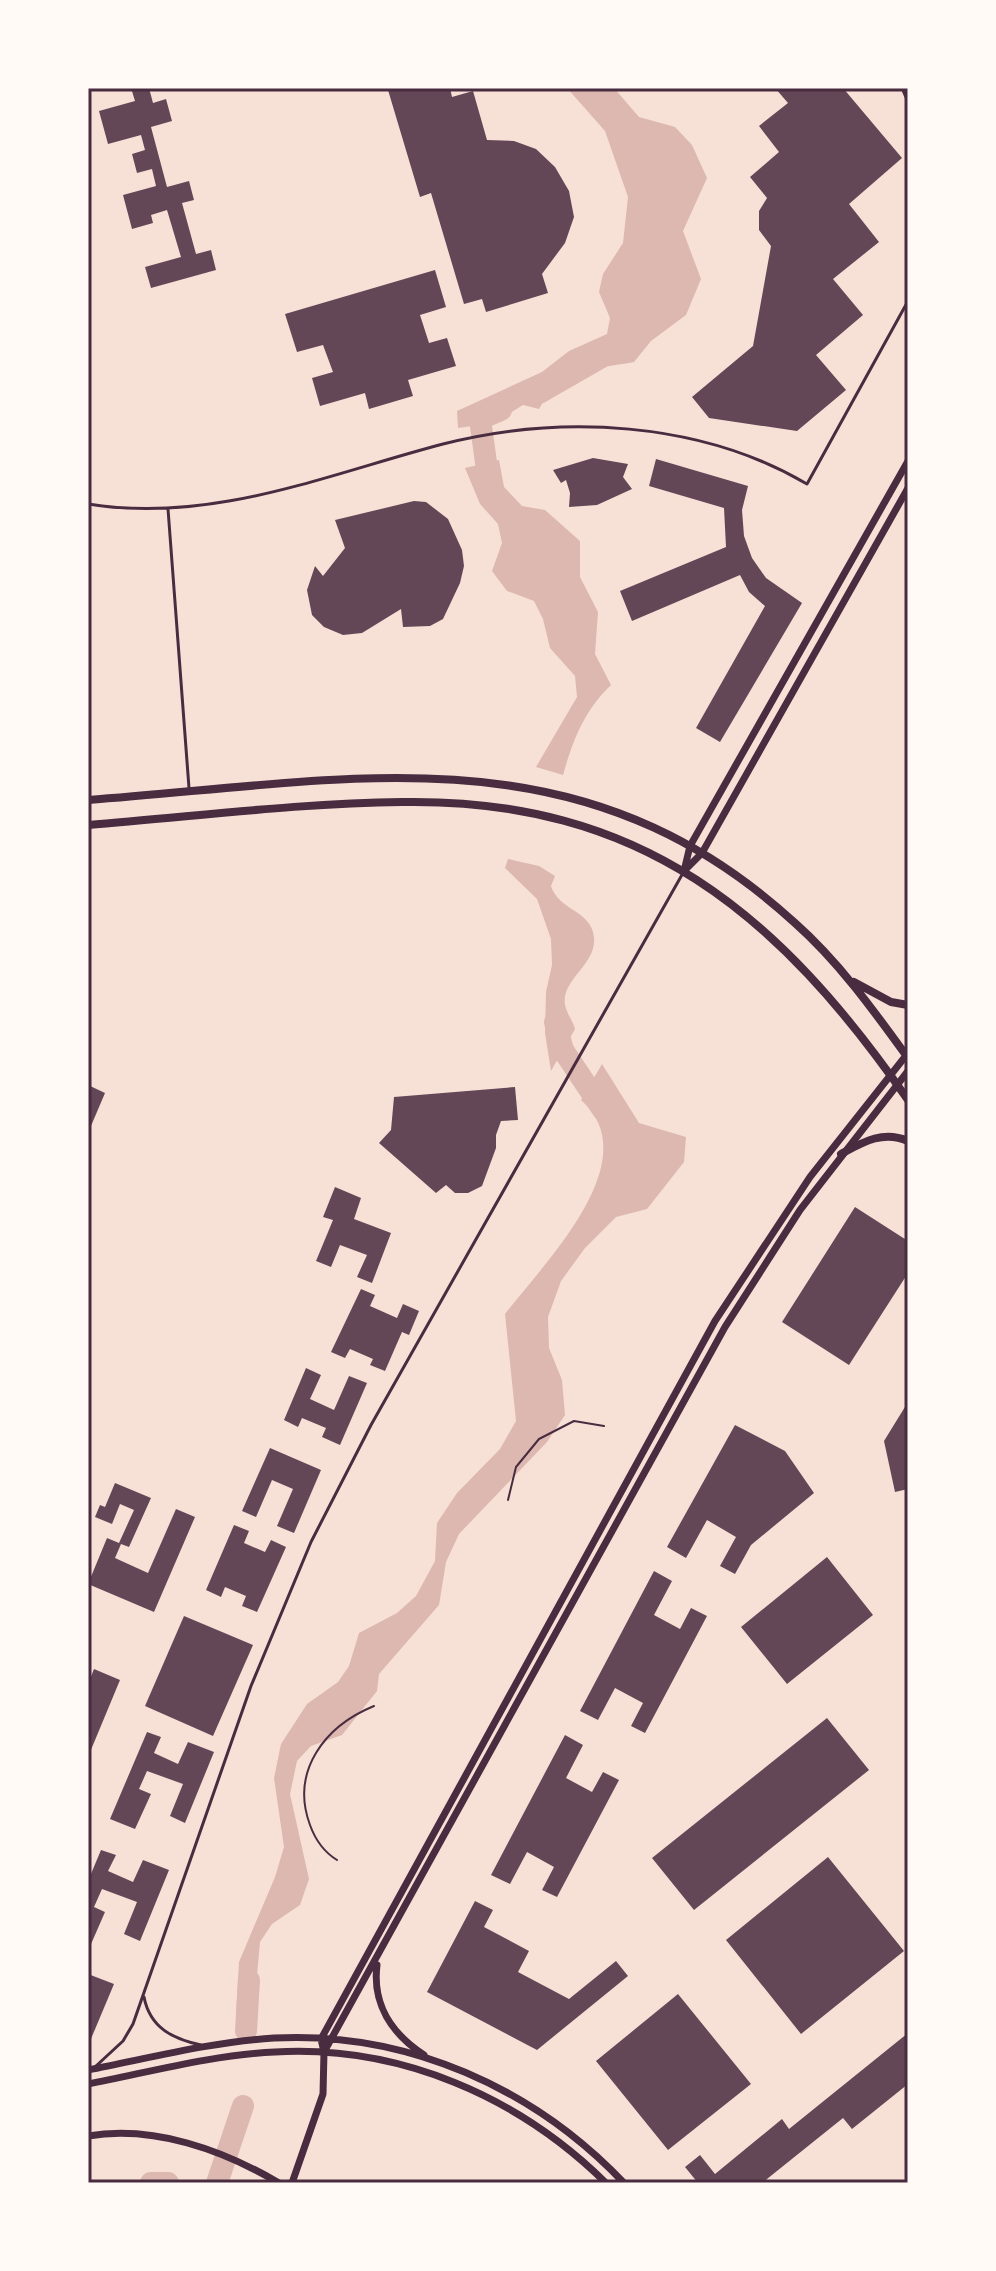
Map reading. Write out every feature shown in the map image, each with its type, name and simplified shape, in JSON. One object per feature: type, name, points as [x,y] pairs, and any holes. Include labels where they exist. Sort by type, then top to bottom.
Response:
[{"type":"main road","points":[[684,871],[690,846],[908,461]]},
{"type":"main road","points":[[684,871],[702,853],[908,488]]},
{"type":"main road","points":[[88,800],[397,776],[481,780],[577,798],[630,817],[690,846],[797,924],[847,978],[907,1055],[889,1074],[790,1204],[715,1321],[321,2039],[324,2052],[323,2094],[292,2183]]},
{"type":"main road","points":[[88,825],[390,802],[470,804],[570,822],[620,840],[684,871],[739,909],[787,949],[820,985],[908,1100]]},
{"type":"main road","points":[[847,978],[875,995],[908,1005]]},
{"type":"main road","points":[[324,2052],[334,2040],[705,1361],[776,1245],[841,1154],[908,1071]]},
{"type":"main road","points":[[841,1154],[877,1137],[908,1141]]},
{"type":"main road","points":[[378,1960],[378,1998],[388,2022],[407,2042],[433,2060]]},
{"type":"main road","points":[[89,2070],[210,2046],[276,2038],[334,2040],[383,2047],[433,2060],[492,2084],[539,2111],[582,2143],[624,2183]]},
{"type":"main road","points":[[88,2084],[241,2055],[324,2052],[395,2063],[466,2086],[546,2131],[606,2183]]},
{"type":"main road","points":[[88,2136],[145,2135],[217,2152],[279,2183]]},
{"type":"lane","points":[[902,88],[908,102]]},
{"type":"lane","points":[[88,504],[168,509],[258,497],[463,440],[574,427],[641,431],[707,442],[768,463],[807,484],[908,301]]},
{"type":"lane","points":[[168,509],[190,793]]},
{"type":"lane","points":[[89,2070],[123,2041],[144,1994],[251,1686],[311,1542],[371,1425],[684,871]]},
{"type":"lane","points":[[144,1994],[150,2016],[165,2031],[182,2040],[210,2046]]},
{"type":"path","points":[[508,1500],[516,1467],[539,1439],[574,1421],[604,1426]]},
{"type":"path","points":[[337,1860],[316,1839],[307,1816],[304,1790],[307,1772],[313,1756],[331,1732],[356,1713],[374,1706]]},
{"type":"shaded area","points":[[567,88],[614,88],[639,117],[675,127],[692,145],[707,178],[683,231],[701,279],[686,315],[651,341],[634,362],[591,369],[568,378],[548,395],[539,409],[523,405],[494,423],[458,428],[457,411],[542,372],[569,351],[607,334],[610,318],[599,292],[603,274],[623,243],[628,197],[605,131]]},
{"type":"shaded area","points":[[499,460],[504,487],[522,506],[545,510],[580,541],[580,577],[598,612],[595,654],[611,685],[581,727],[563,775],[536,767],[577,697],[575,676],[550,648],[543,619],[534,601],[507,591],[492,571],[502,543],[498,524],[480,504],[465,468]]},
{"type":"shaded area","points":[[508,859],[539,866],[555,876],[551,886],[555,894],[587,921],[594,937],[590,956],[565,996],[565,1005],[575,1029],[551,1071],[545,1033],[546,992],[552,965],[551,939],[537,899],[505,868]]},
{"type":"shaded area","points":[[602,1064],[639,1123],[686,1137],[684,1162],[647,1209],[616,1217],[585,1248],[561,1281],[548,1317],[549,1348],[562,1380],[565,1415],[547,1442],[459,1534],[446,1562],[439,1605],[379,1674],[377,1691],[342,1735],[311,1746],[297,1761],[290,1794],[309,1879],[300,1905],[272,1924],[260,1942],[254,2008],[236,2014],[239,1962],[275,1877],[284,1847],[274,1778],[281,1744],[307,1704],[338,1682],[349,1666],[359,1633],[397,1613],[416,1596],[435,1561],[437,1523],[457,1493],[500,1449],[516,1421],[505,1314],[564,1240],[597,1181],[603,1152],[599,1124],[581,1100]]},
{"type":"building","points":[[131,88],[149,88],[153,103],[166,99],[172,121],[151,127],[167,187],[189,181],[194,200],[182,203],[196,254],[211,250],[216,270],[151,288],[145,267],[181,257],[167,210],[151,215],[153,223],[132,229],[123,195],[156,186],[152,169],[137,173],[132,154],[145,150],[141,135],[108,144],[99,111],[135,101]]},
{"type":"building","points":[[450,88],[452,97],[473,91],[487,140],[514,141],[536,149],[555,167],[569,191],[574,217],[565,243],[542,274],[548,293],[486,312],[482,299],[464,304],[431,193],[420,197],[388,90]]},
{"type":"building","points":[[775,88],[843,88],[902,158],[849,204],[879,242],[833,279],[863,315],[816,355],[846,390],[797,431],[709,418],[692,397],[753,346],[771,246],[759,230],[759,211],[767,198],[750,177],[779,152],[759,126],[788,103]]},
{"type":"building","points":[[435,270],[446,307],[420,315],[429,343],[447,338],[456,366],[408,380],[413,396],[369,409],[365,393],[320,406],[312,378],[333,372],[323,345],[297,352],[285,314]]},
{"type":"building","points":[[593,458],[628,464],[623,477],[632,489],[597,505],[569,507],[570,493],[566,480],[561,483],[553,470]]},
{"type":"building","points":[[656,459],[748,486],[742,510],[744,536],[752,558],[766,578],[802,603],[720,742],[696,728],[765,606],[749,592],[740,575],[632,621],[620,591],[726,547],[724,508],[649,486]]},
{"type":"building","points":[[414,501],[426,502],[448,519],[462,550],[464,566],[460,583],[443,619],[430,626],[403,627],[401,609],[362,633],[343,635],[324,627],[312,615],[307,590],[315,566],[323,576],[345,548],[335,520]]},
{"type":"building","points":[[88,1085],[105,1093],[88,1133]]},
{"type":"building","points":[[515,1087],[518,1120],[501,1121],[496,1148],[482,1186],[468,1193],[455,1193],[446,1185],[436,1193],[379,1143],[391,1130],[394,1097]]},
{"type":"building","points":[[335,1187],[361,1198],[354,1219],[391,1233],[372,1283],[357,1277],[367,1255],[340,1245],[331,1267],[316,1261],[333,1220],[323,1217]]},
{"type":"building","points":[[855,1207],[908,1241],[908,1273],[849,1365],[782,1322]]},
{"type":"building","points":[[361,1289],[375,1295],[370,1306],[397,1318],[403,1304],[419,1311],[409,1335],[402,1332],[385,1371],[370,1365],[373,1359],[350,1349],[345,1358],[331,1352]]},
{"type":"building","points":[[306,1368],[321,1375],[310,1399],[334,1410],[349,1376],[367,1383],[340,1445],[322,1437],[326,1428],[302,1418],[298,1427],[284,1420]]},
{"type":"building","points":[[908,1402],[908,1489],[895,1492],[884,1441]]},
{"type":"building","points":[[735,1425],[785,1451],[814,1493],[751,1545],[735,1574],[720,1566],[736,1537],[707,1520],[686,1558],[667,1547]]},
{"type":"building","points":[[270,1448],[321,1470],[294,1533],[277,1526],[293,1489],[272,1480],[256,1517],[242,1511]]},
{"type":"building","points":[[115,1483],[151,1498],[129,1547],[121,1544],[115,1558],[148,1573],[176,1509],[195,1517],[154,1612],[88,1584],[107,1538],[119,1543],[134,1510],[120,1504],[112,1524],[95,1517],[100,1505],[105,1507]]},
{"type":"building","points":[[234,1525],[249,1531],[244,1543],[265,1552],[271,1540],[286,1547],[257,1612],[242,1606],[246,1596],[225,1587],[221,1597],[206,1590]]},
{"type":"building","points":[[827,1557],[873,1615],[787,1684],[741,1627]]},
{"type":"building","points":[[654,1571],[672,1581],[654,1615],[680,1629],[691,1608],[707,1616],[645,1733],[631,1726],[643,1703],[615,1688],[598,1720],[580,1711]]},
{"type":"building","points":[[184,1616],[253,1645],[213,1736],[145,1706]]},
{"type":"building","points":[[94,1669],[120,1680],[88,1757],[88,1684]]},
{"type":"building","points":[[827,1718],[869,1770],[694,1910],[652,1858]]},
{"type":"building","points":[[147,1732],[161,1737],[154,1753],[178,1764],[188,1742],[214,1752],[185,1823],[170,1816],[183,1784],[147,1771],[139,1789],[151,1794],[135,1829],[110,1819]]},
{"type":"building","points":[[565,1735],[583,1745],[566,1778],[592,1792],[603,1772],[619,1780],[557,1897],[542,1890],[554,1867],[527,1852],[510,1884],[491,1875]]},
{"type":"building","points":[[101,1850],[116,1855],[108,1871],[133,1882],[143,1860],[169,1870],[140,1941],[124,1934],[137,1902],[102,1889],[94,1907],[105,1912],[88,1951],[88,1881]]},
{"type":"building","points":[[828,1857],[904,1951],[801,2034],[726,1940]]},
{"type":"building","points":[[475,1901],[493,1910],[484,1927],[529,1951],[518,1972],[569,1999],[616,1961],[628,1976],[537,2050],[427,1992]]},
{"type":"building","points":[[88,1974],[114,1984],[88,2046]]},
{"type":"building","points":[[678,1994],[751,2084],[668,2150],[596,2061]]},
{"type":"building","points":[[908,2033],[908,2084],[852,2129],[843,2118],[762,2183],[698,2183],[685,2167],[700,2155],[715,2174],[782,2119],[789,2129]]},
{"type":"waterway","points":[[539,393],[600,358]]},
{"type":"waterway","points":[[494,492],[488,477],[480,419],[501,410]]},
{"type":"waterway","points":[[555,1022],[563,1050],[603,1110]]},
{"type":"waterway","points":[[246,2031],[249,1980]]},
{"type":"waterway","points":[[217,2183],[243,2106]]},
{"type":"waterway","points":[[151,2183],[168,2183]]}]
